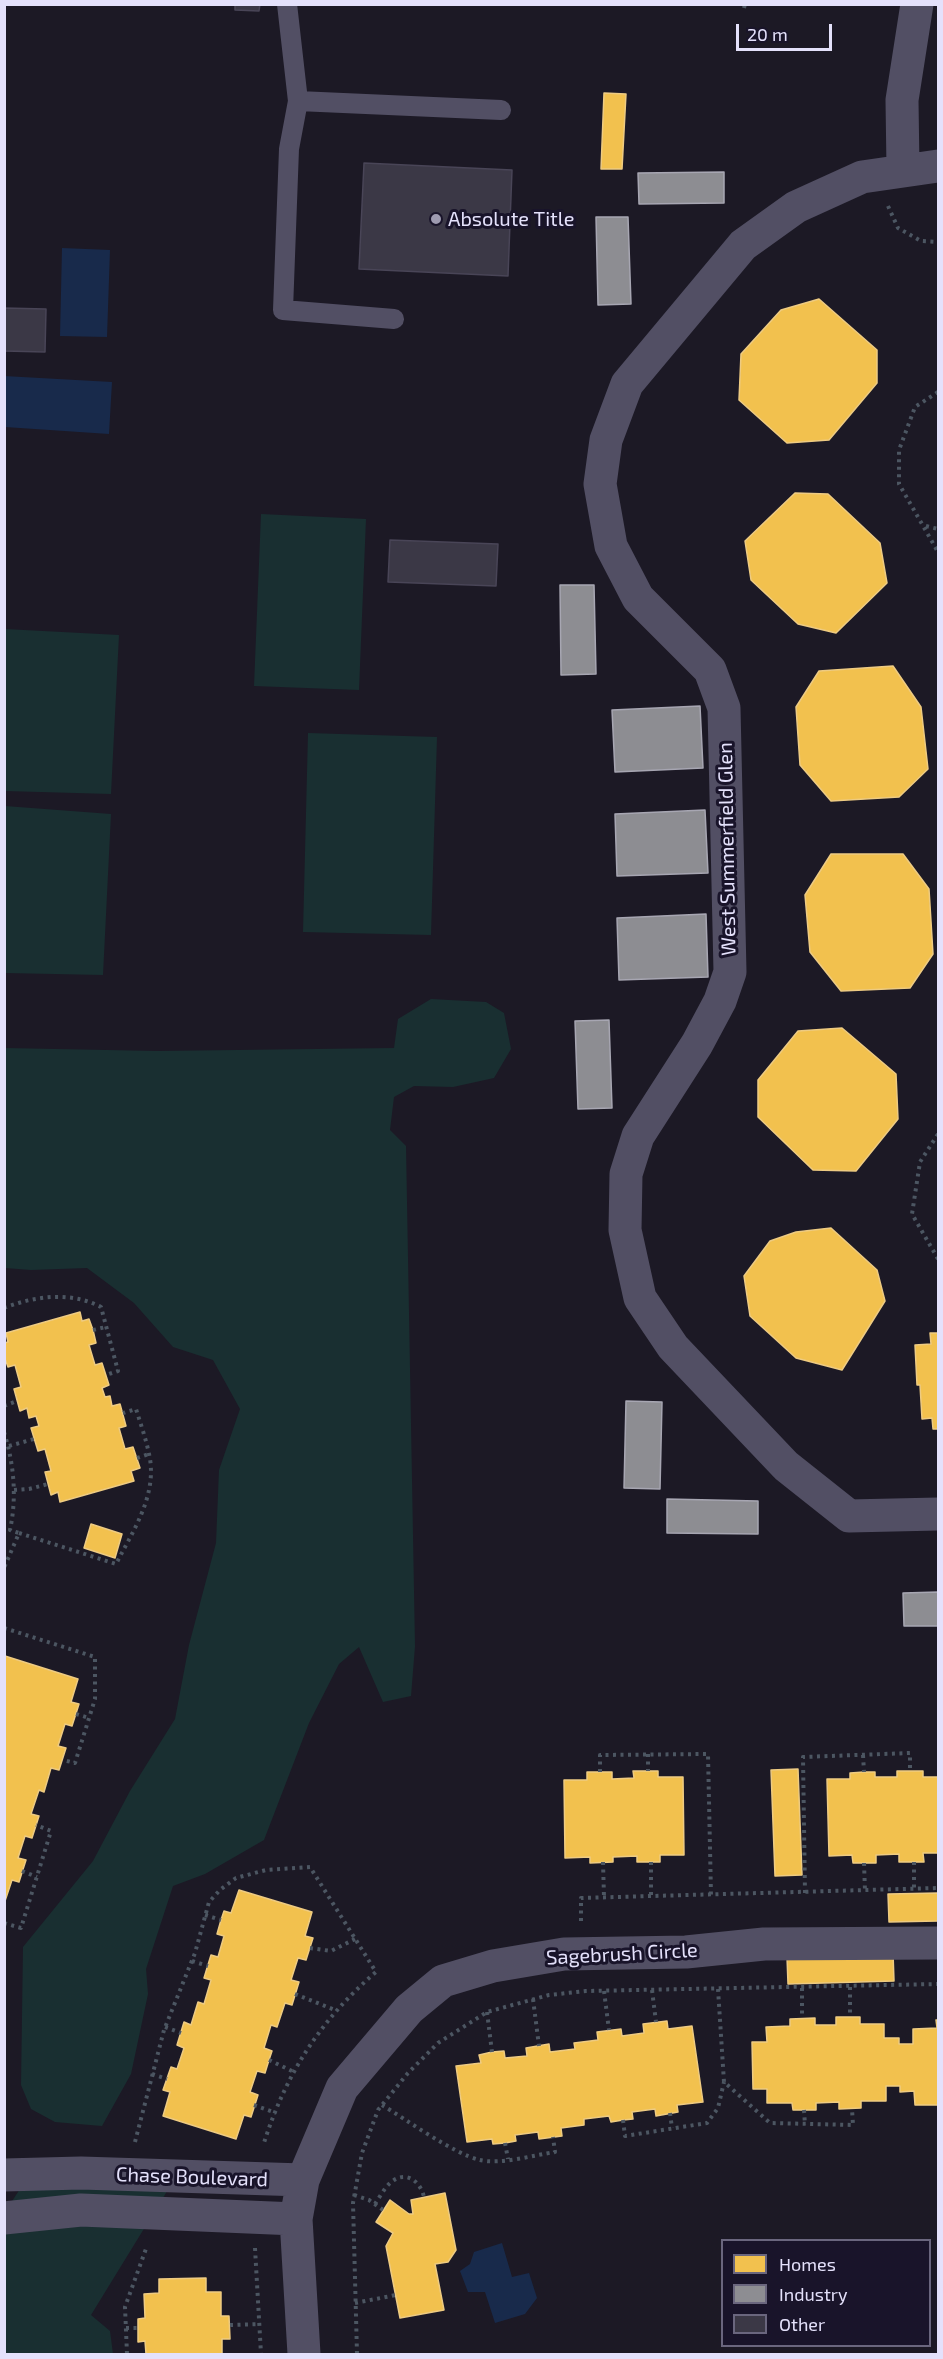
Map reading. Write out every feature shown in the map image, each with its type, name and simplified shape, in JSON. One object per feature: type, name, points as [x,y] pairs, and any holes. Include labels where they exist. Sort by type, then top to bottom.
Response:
[{"type":"street","points":[[903,169],[902,100],[917,4]]},
{"type":"street","name":"West Summerfield Glen","points":[[939,166],[903,169],[862,177],[796,207],[743,245],[627,384],[606,440],[600,484],[611,546],[638,598],[710,670],[724,708],[730,972],[720,1001],[697,1044],[638,1136],[626,1174],[625,1230],[640,1298],[673,1347],[786,1466],[849,1516],[939,1514]]},
{"type":"street","name":"Sagebrush Circle","points":[[304,2355],[296,2219],[303,2180],[342,2088],[409,2009],[443,1981],[493,1966],[564,1954],[686,1952],[764,1944],[939,1943]]},
{"type":"street","points":[[81,2173],[81,2210]]},
{"type":"street","name":"Chase Boulevard","points":[[4,2175],[81,2173],[303,2180]]},
{"type":"street","name":"Chase Boulevard","points":[[4,2218],[81,2210],[296,2219]]},
{"type":"lane","points":[[287,4],[288,30],[298,101],[289,149],[284,310],[394,319]]},
{"type":"lane","points":[[298,101],[501,110]]},
{"type":"path","points":[[885,200],[898,228],[921,241],[939,242]]},
{"type":"path","points":[[939,393],[915,407],[899,450],[899,484],[939,552]]},
{"type":"path","points":[[925,526],[939,529]]},
{"type":"path","points":[[938,1135],[920,1162],[912,1214],[939,1259]]},
{"type":"path","points":[[4,1308],[21,1301],[46,1297],[81,1299],[100,1307],[118,1371],[106,1375]]},
{"type":"path","points":[[93,1330],[106,1326]]},
{"type":"path","points":[[4,1406],[17,1401]]},
{"type":"path","points":[[4,1432],[9,1446],[14,1490],[14,1512],[9,1530],[116,1564],[138,1523],[148,1497],[152,1475],[149,1454],[136,1409],[123,1413]]},
{"type":"path","points":[[9,1446],[34,1439]]},
{"type":"path","points":[[137,1458],[149,1454]]},
{"type":"path","points":[[14,1490],[48,1484]]},
{"type":"path","points":[[4,1568],[19,1533]]},
{"type":"path","points":[[4,1628],[95,1657],[95,1699],[75,1763],[63,1760]]},
{"type":"path","points":[[76,1714],[89,1718]]},
{"type":"path","points":[[805,1893],[803,1757],[910,1753],[910,1771]]},
{"type":"path","points":[[648,1754],[648,1771]]},
{"type":"path","points":[[600,1772],[600,1755],[708,1754],[711,1895]]},
{"type":"path","points":[[863,1755],[864,1772]]},
{"type":"path","points":[[4,1923],[21,1928],[51,1831],[36,1826]]},
{"type":"path","points":[[603,1862],[603,1897]]},
{"type":"path","points":[[651,1862],[651,1896]]},
{"type":"path","points":[[914,1862],[914,1889]]},
{"type":"path","points":[[864,1863],[865,1891]]},
{"type":"path","points":[[134,2147],[165,2027],[192,1961],[210,1902],[236,1878],[266,1870],[310,1867],[376,1972],[335,2010],[305,2050],[264,2142],[257,2179]]},
{"type":"path","points":[[22,1871],[37,1877]]},
{"type":"path","points":[[580,1928],[581,1898],[939,1888]]},
{"type":"path","points":[[205,1915],[221,1920]]},
{"type":"path","points":[[310,1948],[331,1951],[355,1940]]},
{"type":"path","points":[[192,1961],[208,1966]]},
{"type":"path","points":[[357,2355],[354,2195],[362,2152],[378,2110],[408,2073],[438,2043],[487,2012],[549,1995],[604,1991],[939,1984]]},
{"type":"path","points":[[850,1987],[850,2017]]},
{"type":"path","points":[[802,1988],[802,2018]]},
{"type":"path","points":[[623,2120],[625,2136],[707,2123],[718,2108],[724,2082],[718,1989]]},
{"type":"path","points":[[652,1990],[656,2022]]},
{"type":"path","points":[[604,1991],[609,2030]]},
{"type":"path","points":[[295,1994],[335,2010]]},
{"type":"path","points":[[533,1999],[540,2046]]},
{"type":"path","points":[[487,2012],[492,2052]]},
{"type":"path","points":[[165,2027],[181,2033]]},
{"type":"path","points":[[269,2060],[294,2072]]},
{"type":"path","points":[[152,2074],[166,2079]]},
{"type":"path","points":[[724,2082],[771,2123],[853,2125],[852,2109]]},
{"type":"path","points":[[254,2105],[276,2114]]},
{"type":"path","points":[[382,2105],[461,2152],[481,2161],[555,2152],[553,2137]]},
{"type":"path","points":[[804,2110],[805,2125]]},
{"type":"path","points":[[670,2114],[672,2128]]},
{"type":"path","points":[[505,2143],[508,2159]]},
{"type":"path","points":[[375,2204],[389,2184],[399,2177],[410,2177],[418,2182],[424,2198]]},
{"type":"path","points":[[354,2195],[369,2200],[383,2210]]},
{"type":"path","points":[[255,2217],[261,2355]]},
{"type":"path","points":[[127,2355],[125,2307],[148,2242]]},
{"type":"path","points":[[245,2252],[256,2253]]},
{"type":"path","points":[[355,2303],[396,2295]]},
{"type":"path","points":[[230,2325],[260,2324]]},
{"type":"path","points":[[126,2328],[138,2328]]},
{"type":"green space","points":[[261,514],[366,519],[359,690],[254,686]]},
{"type":"green space","points":[[5,629],[119,635],[111,794],[5,791]]},
{"type":"green space","points":[[308,733],[437,737],[431,935],[303,932]]},
{"type":"green space","points":[[5,806],[111,814],[103,975],[5,973]]},
{"type":"green space","points":[[431,999],[486,1002],[504,1013],[511,1049],[494,1078],[453,1087],[414,1086],[394,1097],[390,1130],[406,1146],[415,1646],[411,1696],[383,1702],[359,1647],[339,1664],[309,1723],[264,1840],[205,1874],[173,1886],[146,1969],[148,1994],[131,2074],[102,2126],[55,2122],[31,2109],[21,2085],[23,1947],[93,1861],[130,1791],[175,1719],[189,1645],[216,1543],[219,1470],[240,1409],[213,1360],[173,1347],[134,1303],[87,1268],[31,1270],[5,1268],[5,1048],[157,1051],[394,1048],[398,1019]]},
{"type":"green space","points":[[31,2172],[169,2188],[91,2315],[110,2331],[113,2354],[5,2354],[5,2212]]},
{"type":"water","points":[[62,248],[110,250],[107,337],[60,336]]},
{"type":"water","points":[[4,376],[112,382],[109,434],[5,427]]},
{"type":"water","points":[[502,2243],[512,2277],[529,2273],[537,2298],[525,2314],[495,2323],[485,2292],[468,2292],[460,2271],[470,2264],[474,2252]]},
{"type":"building: Homes","points":[[604,93],[626,94],[622,169],[601,169]]},
{"type":"building: Homes","points":[[819,299],[877,350],[877,383],[829,440],[787,443],[739,400],[741,354],[781,310]]},
{"type":"building: Homes","points":[[795,493],[828,494],[880,543],[887,583],[836,633],[798,624],[751,580],[745,541]]},
{"type":"building: Homes","points":[[893,666],[921,707],[928,769],[899,797],[831,801],[800,765],[796,707],[819,671]]},
{"type":"building: Homes","points":[[831,854],[903,854],[929,889],[933,954],[910,988],[841,991],[810,952],[805,895]]},
{"type":"building: Homes","points":[[842,1028],[896,1074],[898,1119],[856,1171],[813,1170],[758,1117],[758,1080],[798,1031]]},
{"type":"building: Homes","points":[[831,1228],[877,1270],[885,1301],[842,1370],[796,1358],[750,1316],[744,1276],[770,1241],[796,1232]]},
{"type":"building: Homes","points":[[80,1312],[82,1321],[89,1319],[93,1330],[96,1343],[89,1345],[95,1365],[102,1363],[109,1385],[102,1388],[105,1397],[110,1396],[112,1406],[120,1404],[126,1426],[119,1428],[125,1449],[133,1447],[140,1468],[131,1471],[134,1481],[60,1502],[58,1492],[51,1495],[45,1472],[51,1471],[45,1449],[38,1451],[31,1428],[39,1426],[36,1416],[29,1418],[27,1408],[20,1411],[14,1389],[21,1387],[15,1365],[8,1367],[4,1356],[4,1343],[8,1342],[6,1333]]},
{"type":"building: Homes","points":[[930,1333],[938,1333],[938,1429],[933,1429],[932,1418],[922,1419],[920,1385],[917,1385],[915,1345],[931,1344]]},
{"type":"building: Homes","points":[[91,1524],[122,1534],[115,1558],[84,1548]]},
{"type":"building: Homes","points":[[5,1656],[78,1679],[71,1702],[79,1704],[72,1726],[65,1724],[58,1746],[66,1748],[59,1770],[51,1768],[44,1792],[39,1790],[31,1814],[39,1816],[32,1838],[25,1836],[18,1858],[26,1860],[19,1882],[12,1880],[4,1904]]},
{"type":"building: Homes","points":[[798,1769],[802,1875],[775,1876],[771,1770]]},
{"type":"building: Homes","points":[[633,1771],[658,1771],[658,1777],[683,1777],[684,1855],[660,1855],[660,1862],[637,1862],[637,1856],[613,1857],[613,1862],[590,1863],[590,1857],[565,1858],[564,1780],[587,1780],[587,1772],[612,1772],[612,1779],[634,1778]]},
{"type":"building: Homes","points":[[897,1771],[923,1771],[923,1777],[938,1777],[938,1853],[923,1853],[924,1862],[899,1862],[899,1854],[876,1855],[876,1863],[853,1863],[852,1855],[829,1856],[827,1779],[850,1779],[850,1773],[864,1772],[875,1772],[875,1777],[897,1777]]},
{"type":"building: Homes","points":[[239,1890],[312,1912],[305,1936],[313,1938],[306,1960],[298,1958],[291,1980],[299,1982],[292,2005],[285,2003],[277,2027],[271,2025],[264,2048],[272,2051],[265,2073],[257,2071],[250,2092],[258,2095],[251,2117],[244,2115],[236,2139],[163,2116],[170,2092],[163,2090],[171,2067],[177,2069],[184,2048],[177,2045],[184,2022],[191,2025],[198,2002],[204,2004],[211,1980],[204,1978],[211,1955],[218,1957],[224,1936],[217,1934],[221,1920],[224,1911],[231,1913]]},
{"type":"building: Homes","points":[[938,1893],[938,1921],[889,1922],[888,1894]]},
{"type":"building: Homes","points":[[893,1953],[894,1981],[788,1984],[787,1957]]},
{"type":"building: Homes","points":[[836,2017],[860,2017],[860,2024],[884,2024],[884,2038],[899,2038],[899,2044],[913,2044],[913,2029],[937,2028],[936,2020],[938,2020],[938,2105],[915,2105],[914,2091],[900,2092],[900,2086],[886,2086],[886,2101],[861,2101],[861,2108],[839,2109],[839,2102],[816,2103],[816,2110],[793,2110],[792,2103],[767,2103],[767,2089],[753,2089],[752,2042],[767,2042],[766,2027],[790,2026],[790,2019],[815,2018],[815,2025],[836,2025]]},
{"type":"building: Homes","points":[[667,2021],[668,2029],[692,2026],[703,2102],[677,2105],[678,2112],[656,2116],[655,2109],[632,2112],[633,2119],[611,2122],[609,2116],[584,2119],[584,2125],[561,2128],[562,2136],[539,2139],[538,2132],[515,2135],[516,2141],[505,2143],[493,2144],[492,2139],[467,2142],[456,2066],[481,2063],[479,2055],[492,2052],[504,2051],[505,2058],[527,2056],[526,2048],[549,2044],[550,2052],[575,2049],[574,2043],[598,2040],[597,2032],[621,2029],[622,2036],[644,2033],[643,2024]]},
{"type":"building: Homes","points":[[445,2193],[456,2250],[448,2262],[435,2264],[444,2310],[400,2318],[386,2246],[393,2233],[376,2222],[390,2200],[409,2214],[413,2214],[411,2200]]},
{"type":"building: Homes","points":[[206,2278],[206,2292],[221,2292],[221,2316],[229,2316],[230,2339],[222,2339],[222,2354],[146,2354],[145,2341],[138,2342],[138,2319],[145,2318],[144,2294],[159,2293],[159,2279]]},
{"type":"building: Industry","points":[[724,172],[724,203],[639,204],[638,173]]},
{"type":"building: Industry","points":[[596,217],[628,217],[631,304],[598,305]]},
{"type":"building: Industry","points":[[560,585],[594,585],[596,674],[561,675]]},
{"type":"building: Industry","points":[[700,706],[703,768],[615,772],[612,710]]},
{"type":"building: Industry","points":[[705,810],[708,873],[617,876],[615,814]]},
{"type":"building: Industry","points":[[706,914],[708,977],[619,980],[617,918]]},
{"type":"building: Industry","points":[[609,1020],[612,1108],[578,1109],[575,1021]]},
{"type":"building: Industry","points":[[626,1401],[662,1402],[660,1489],[624,1488]]},
{"type":"building: Industry","points":[[667,1499],[758,1501],[758,1534],[667,1533]]},
{"type":"building: Industry","points":[[938,1592],[938,1626],[904,1626],[903,1593]]},
{"type":"building: Other","points":[[235,4],[260,4],[259,11],[235,10]]},
{"type":"building: Other","name":"Absolute Title","points":[[364,163],[512,170],[508,276],[359,269]]},
{"type":"building: Other","points":[[4,308],[46,309],[45,352],[4,351]]},
{"type":"building: Other","points":[[390,540],[498,544],[496,586],[388,582]]},
{"type":"place","name":"Absolute Title","points":[[436,219]]}]
